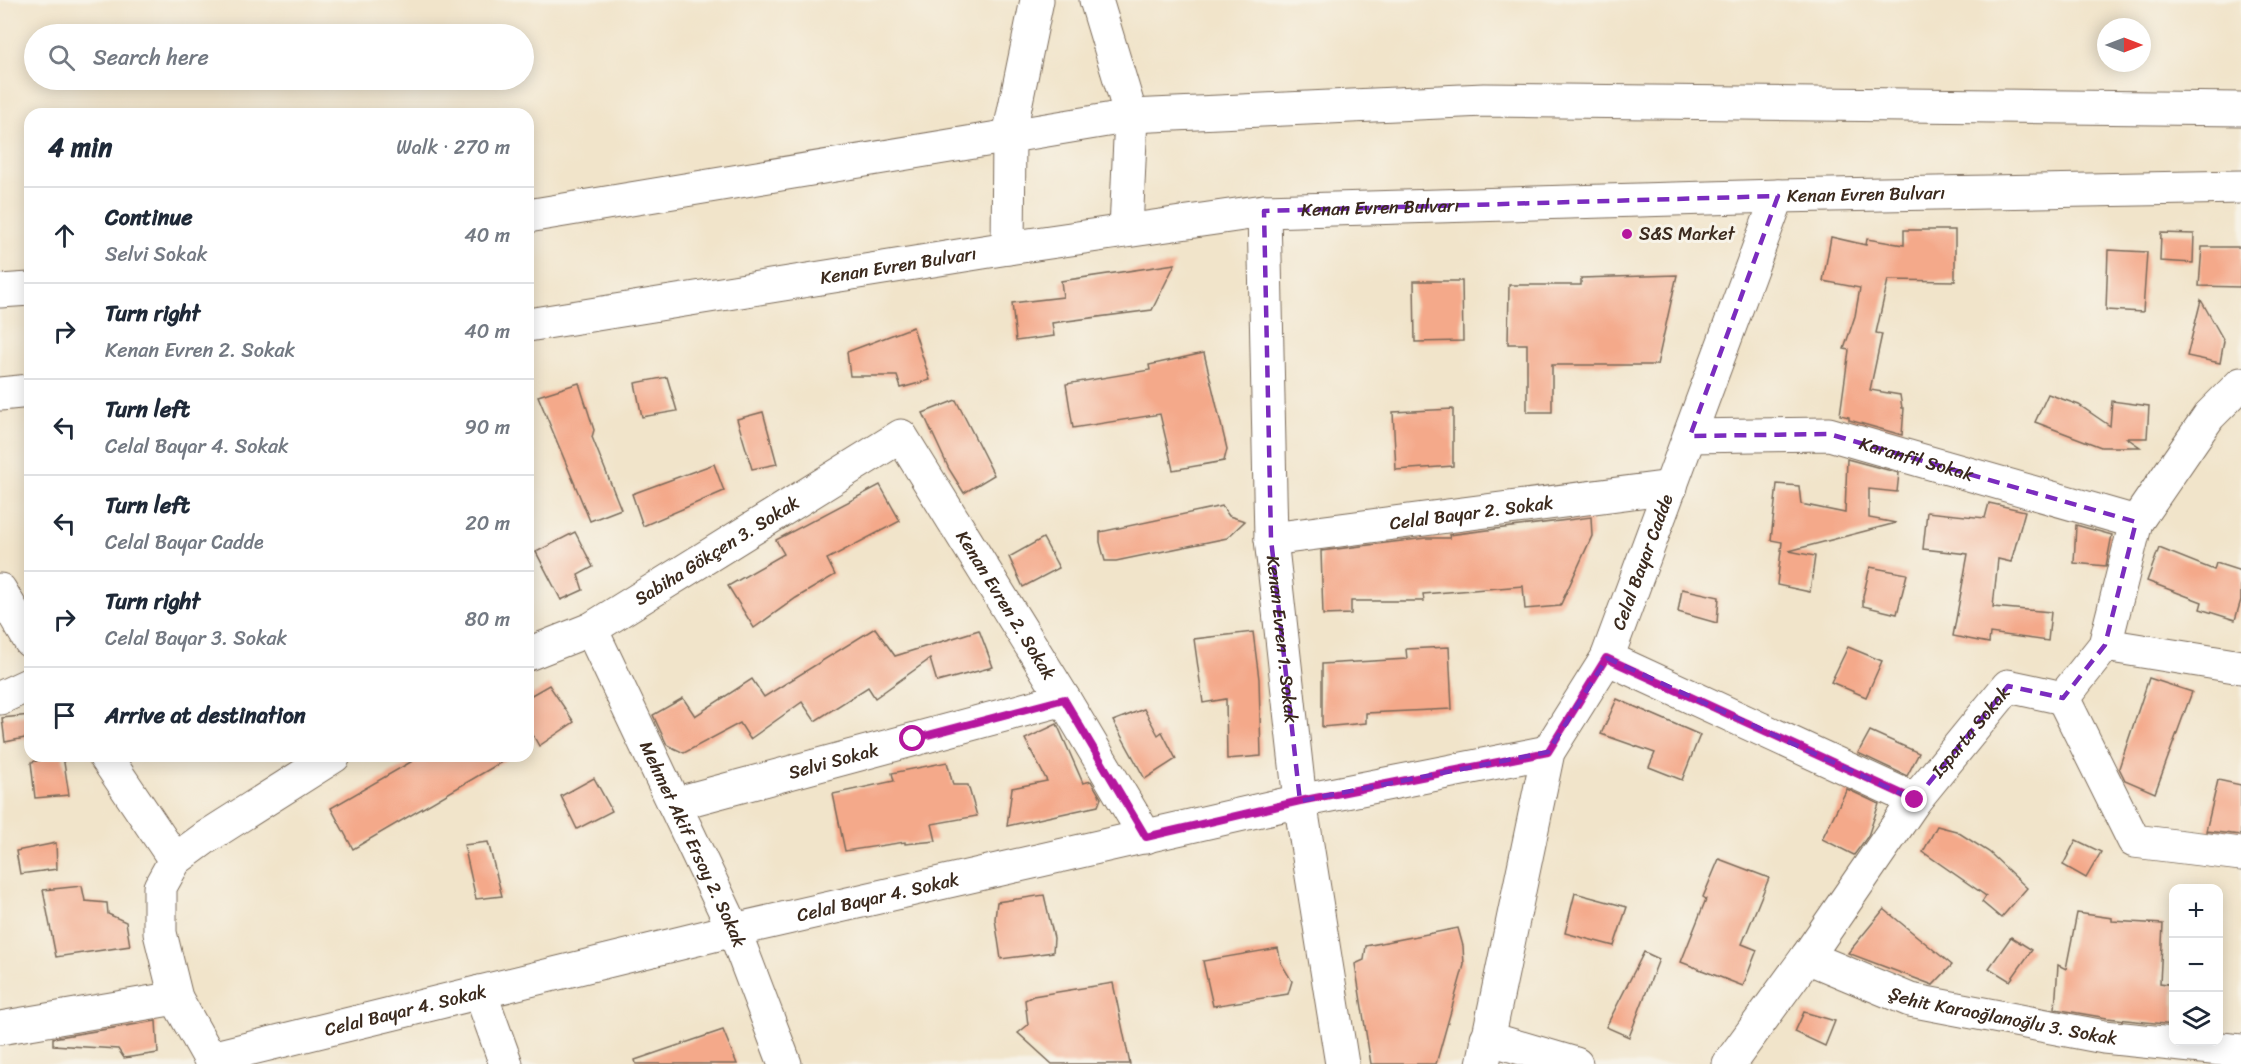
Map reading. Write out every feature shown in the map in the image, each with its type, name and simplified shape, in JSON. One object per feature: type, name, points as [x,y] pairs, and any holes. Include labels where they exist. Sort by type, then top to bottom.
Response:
[{"type":"street","points":[[1008,248],[1009,136],[1037,0]]},
{"type":"street","points":[[1096,0],[1131,116],[1126,230]]},
{"type":"street","points":[[534,215],[1131,116],[1484,100],[2241,109]]},
{"type":"street","name":"Kenan Evren Bulvarı","points":[[534,324],[1008,248],[1264,211],[1778,196],[2241,187]]},
{"type":"street","name":"Celal Bayar Cadde","points":[[1485,1051],[1548,752],[1606,658],[1778,196]]},
{"type":"street","name":"Kenan Evren 1. Sokak","points":[[1264,211],[1271,539],[1300,801],[1342,1064]]},
{"type":"street","points":[[0,291],[24,290]]},
{"type":"street","points":[[2241,384],[2209,417],[2136,522],[2105,645],[2062,698],[2134,841],[2241,854]]},
{"type":"street","points":[[0,394],[24,392]]},
{"type":"street","name":"Karanfil Sokak","points":[[1690,436],[1829,434],[2136,522]]},
{"type":"street","name":"Sabiha Gökçen 3. Sokak","points":[[534,652],[591,629],[900,436]]},
{"type":"street","name":"Kenan Evren 2. Sokak","points":[[900,436],[1064,699],[1146,837]]},
{"type":"street","name":"Celal Bayar 2. Sokak","points":[[1271,539],[1671,487]]},
{"type":"street","points":[[0,590],[24,631]]},
{"type":"street","name":"Mehmet Akif Ersoy 2. Sokak","points":[[591,629],[734,930],[785,1064]]},
{"type":"street","points":[[2105,645],[2241,667]]},
{"type":"street","points":[[1606,658],[1915,800]]},
{"type":"street","name":"Isparta Sokak","points":[[1729,1064],[1807,957],[1915,800],[2008,686],[2062,698]]},
{"type":"street","points":[[0,699],[24,687]]},
{"type":"street","name":"Selvi Sokak","points":[[674,804],[1064,699]]},
{"type":"street","name":"Celal Bayar 4. Sokak","points":[[212,1061],[734,930],[1300,801],[1548,752]]},
{"type":"street","points":[[109,762],[175,861]]},
{"type":"street","points":[[212,1061],[176,998],[160,933],[160,887],[175,861],[205,838],[324,762]]},
{"type":"street","name":"Şehit Karaoğlanoğlu 3. Sokak","points":[[1807,957],[1910,1000],[2104,1037],[2241,1051]]},
{"type":"street","points":[[480,992],[506,1064]]},
{"type":"street","points":[[0,1028],[176,998]]},
{"type":"street","points":[[1485,1051],[1576,1064]]},
{"type":"highlighted area","points":[[1778,196],[1690,436],[1829,434],[2136,522],[2105,645],[2063,698],[2008,686],[1915,800],[1607,658],[1548,752],[1300,801],[1271,539],[1264,211]]},
{"type":"building","points":[[1904,230],[1955,230],[1955,281],[1888,280],[1876,333],[1882,334],[1870,390],[1900,395],[1902,408],[1904,408],[1902,435],[1849,420],[1849,417],[1840,415],[1849,350],[1844,349],[1855,316],[1860,288],[1823,281],[1831,237],[1866,245],[1867,239],[1904,245]]},
{"type":"building","points":[[2161,233],[2194,234],[2193,263],[2160,261]]},
{"type":"building","points":[[2202,247],[2241,247],[2240,287],[2199,286]]},
{"type":"building","points":[[2108,250],[2147,252],[2143,312],[2106,310]]},
{"type":"building","points":[[1175,264],[1152,310],[1052,323],[1054,336],[1016,341],[1012,303],[1063,297],[1061,281]]},
{"type":"building","points":[[1677,275],[1657,365],[1552,365],[1552,412],[1527,412],[1527,344],[1508,344],[1509,285],[1581,285],[1581,278]]},
{"type":"building","points":[[1414,281],[1462,281],[1463,341],[1415,342]]},
{"type":"building","points":[[2201,300],[2224,341],[2220,363],[2187,356]]},
{"type":"building","points":[[913,327],[930,380],[901,388],[897,376],[850,376],[847,352]]},
{"type":"building","points":[[1204,353],[1227,449],[1224,461],[1173,470],[1160,414],[1073,428],[1066,384],[1150,370],[1149,365]]},
{"type":"building","points":[[667,377],[677,411],[642,417],[635,383]]},
{"type":"building","points":[[579,383],[594,430],[592,437],[621,509],[590,521],[538,396]]},
{"type":"building","points":[[2048,394],[2079,405],[2110,426],[2112,401],[2149,406],[2147,438],[2127,438],[2140,447],[2101,447],[2035,422]]},
{"type":"building","points":[[956,400],[994,475],[964,493],[949,469],[923,413]]},
{"type":"building","points":[[1453,409],[1453,466],[1396,470],[1393,412]]},
{"type":"building","points":[[763,412],[777,464],[752,469],[737,419]]},
{"type":"building","points":[[1847,459],[1899,473],[1897,492],[1869,489],[1869,518],[1896,523],[1789,551],[1815,556],[1810,592],[1777,585],[1782,542],[1771,540],[1777,484],[1799,486],[1801,504],[1845,513]]},
{"type":"building","points":[[714,464],[724,491],[643,526],[632,494]]},
{"type":"building","points":[[880,485],[900,521],[827,559],[835,575],[796,598],[754,628],[728,586],[784,554],[776,540]]},
{"type":"building","points":[[1989,503],[2025,511],[2011,562],[1998,559],[1993,607],[2051,612],[2048,641],[1990,633],[1989,643],[1953,636],[1968,554],[1923,549],[1927,512],[1985,518]]},
{"type":"building","points":[[1222,506],[1229,516],[1245,521],[1227,538],[1116,561],[1105,561],[1100,532]]},
{"type":"building","points":[[1591,517],[1592,536],[1560,606],[1525,609],[1523,586],[1423,594],[1424,601],[1351,601],[1351,614],[1323,615],[1321,551],[1426,538],[1450,538],[1449,535]]},
{"type":"building","points":[[2076,525],[2112,535],[2106,566],[2074,563]]},
{"type":"building","points":[[575,532],[593,567],[578,575],[583,590],[561,600],[536,552]]},
{"type":"building","points":[[1043,538],[1059,568],[1023,587],[1009,557]]},
{"type":"building","points":[[2159,548],[2214,570],[2216,563],[2241,571],[2241,600],[2235,620],[2200,609],[2202,602],[2147,581]]},
{"type":"building","points":[[1870,567],[1907,574],[1897,614],[1863,606]]},
{"type":"building","points":[[1682,589],[1719,597],[1717,623],[1678,612]]},
{"type":"building","points":[[875,628],[895,656],[979,630],[993,667],[937,682],[930,659],[875,698],[868,687],[815,721],[802,702],[750,739],[740,723],[684,753],[667,745],[653,715],[683,698],[695,716],[752,679],[764,697]]},
{"type":"building","points":[[1253,632],[1259,679],[1261,756],[1227,759],[1226,699],[1203,703],[1194,639]]},
{"type":"building","points":[[1449,647],[1452,709],[1366,713],[1366,723],[1322,727],[1322,664],[1407,659],[1406,649]]},
{"type":"building","points":[[1848,647],[1882,661],[1866,697],[1831,682]]},
{"type":"building","points":[[2149,678],[2192,692],[2155,793],[2125,780],[2119,768]]},
{"type":"building","points":[[549,685],[574,722],[539,746],[534,737],[534,694]]},
{"type":"building","points":[[1617,699],[1700,735],[1682,780],[1649,767],[1655,753],[1601,734]]},
{"type":"building","points":[[1144,709],[1158,735],[1162,732],[1176,759],[1145,779],[1113,721]]},
{"type":"building","points":[[24,716],[24,738],[5,742],[2,718]]},
{"type":"building","points":[[1057,724],[1083,783],[1091,781],[1101,798],[1098,806],[1007,826],[1012,788],[1047,781],[1025,739]]},
{"type":"building","points":[[1870,731],[1919,753],[1907,776],[1858,753]]},
{"type":"building","points":[[31,762],[64,762],[69,795],[35,798]]},
{"type":"building","points":[[411,762],[502,762],[353,849],[331,808]]},
{"type":"building","points":[[947,762],[953,785],[968,785],[977,816],[932,824],[936,841],[905,844],[905,842],[845,851],[833,794],[894,781],[892,773]]},
{"type":"building","points":[[594,778],[612,811],[577,829],[561,796]]},
{"type":"building","points":[[2218,780],[2241,785],[2241,835],[2206,831]]},
{"type":"building","points":[[1847,789],[1879,804],[1868,836],[1854,855],[1822,839]]},
{"type":"building","points":[[1937,826],[1956,831],[1989,852],[2027,888],[2001,918],[1982,902],[1986,896],[1923,852]]},
{"type":"building","points":[[2076,840],[2101,852],[2086,878],[2063,865]]},
{"type":"building","points":[[488,842],[502,896],[476,899],[464,845]]},
{"type":"building","points":[[56,843],[57,869],[20,874],[16,851]]},
{"type":"building","points":[[1719,859],[1769,878],[1742,944],[1757,950],[1743,986],[1681,962],[1706,899],[1703,897]]},
{"type":"building","points":[[82,886],[85,901],[107,903],[108,914],[126,922],[130,946],[56,957],[43,890]]},
{"type":"building","points":[[1575,893],[1627,907],[1614,946],[1565,933]]},
{"type":"building","points":[[1044,895],[1054,938],[1053,952],[1001,959],[995,919],[997,902]]},
{"type":"building","points":[[1884,909],[1952,965],[1933,985],[1848,953]]},
{"type":"building","points":[[2077,913],[2112,918],[2112,921],[2163,924],[2160,983],[2169,984],[2169,1024],[2107,1018],[2055,1009],[2058,965],[2066,969]]},
{"type":"building","points":[[1458,928],[1463,946],[1464,965],[1436,1064],[1371,1064],[1355,964],[1364,960],[1366,946]]},
{"type":"building","points":[[2011,937],[2032,950],[2010,981],[1989,968]]},
{"type":"building","points":[[1278,948],[1281,963],[1292,981],[1288,994],[1213,1006],[1203,961]]},
{"type":"building","points":[[1644,952],[1659,959],[1629,1037],[1606,1027]]},
{"type":"building","points":[[1113,983],[1130,1064],[1052,1064],[1018,1033],[1028,1025],[1025,1000],[1033,996]]},
{"type":"building","points":[[1804,1012],[1835,1021],[1825,1046],[1795,1032]]},
{"type":"building","points":[[156,1021],[158,1053],[124,1058],[118,1049],[53,1045],[53,1038]]},
{"type":"building","points":[[723,1030],[737,1064],[636,1064],[635,1060]]},
{"type":"place","name":"S&S Market","points":[[1627,234]]},
{"type":"route","points":[[913,739],[1064,699],[1146,837],[1300,801],[1548,752],[1606,658],[1915,800]]}]
